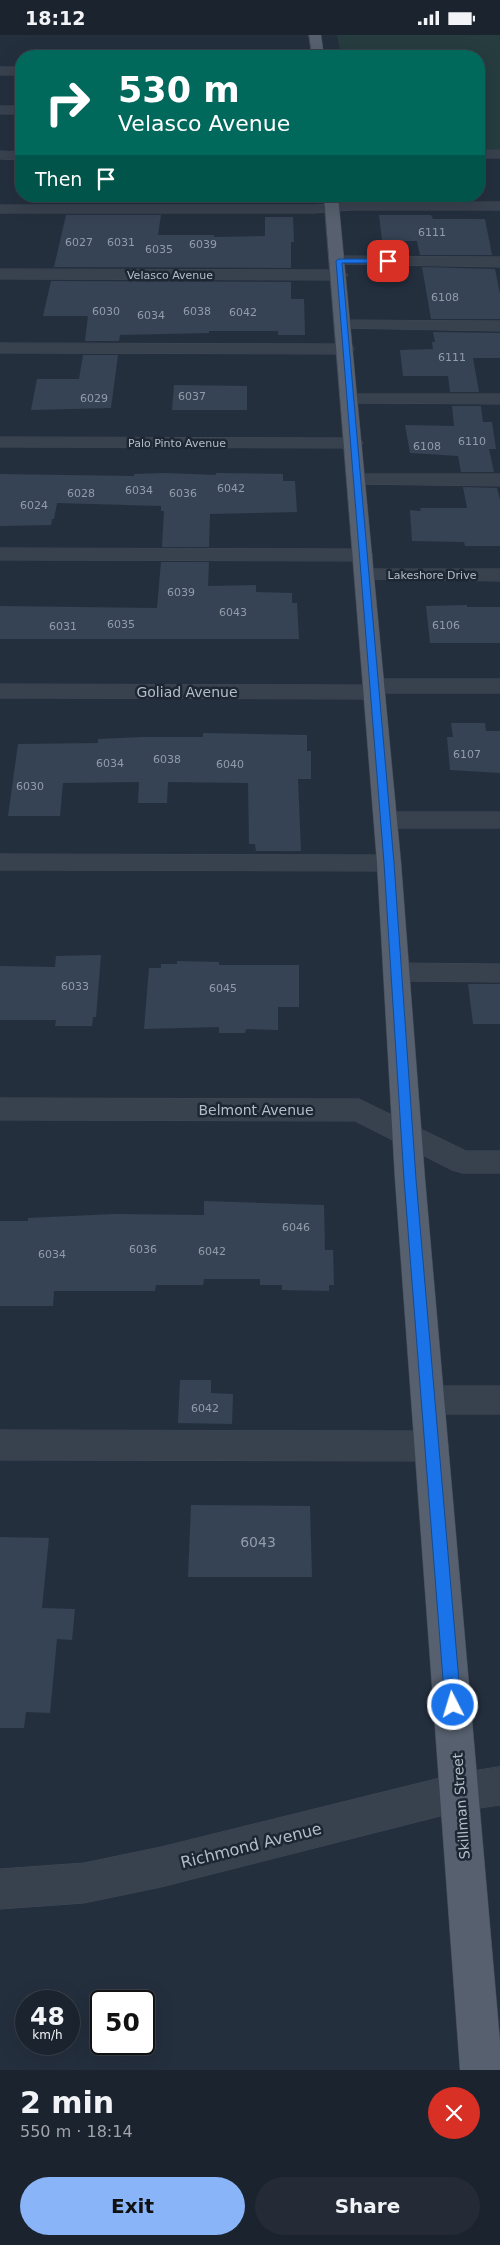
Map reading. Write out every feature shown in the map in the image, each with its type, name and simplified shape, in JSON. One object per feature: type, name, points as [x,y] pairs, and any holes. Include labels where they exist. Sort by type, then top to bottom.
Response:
[{"type":"main road","points":[[315,35],[317,50]]},
{"type":"main road","name":"Skillman Street","points":[[332,202],[386,820],[428,1400],[481,2070]]},
{"type":"street","points":[[0,71],[15,71]]},
{"type":"street","points":[[0,110],[15,111]]},
{"type":"street","points":[[0,155],[15,155]]},
{"type":"street","points":[[485,155],[500,155]]},
{"type":"street","points":[[0,209],[315,209],[332,202],[500,206]]},
{"type":"street","name":"Velasco Avenue","points":[[0,274],[339,268],[500,262]]},
{"type":"street","points":[[344,325],[500,326]]},
{"type":"street","points":[[0,348],[346,349]]},
{"type":"street","points":[[350,399],[500,399]]},
{"type":"street","name":"Palo Pinto Avenue","points":[[0,442],[354,443]]},
{"type":"street","points":[[357,480],[500,480]]},
{"type":"street","name":"Lakeshore Drive","points":[[0,554],[364,565],[500,575]]},
{"type":"street","name":"Goliad Avenue","points":[[0,691],[375,689],[500,686]]},
{"type":"street","points":[[386,820],[500,820]]},
{"type":"street","points":[[0,862],[389,863]]},
{"type":"street","points":[[396,972],[500,973]]},
{"type":"street","name":"Belmont Avenue","points":[[0,1109],[359,1110],[462,1162],[500,1162]]},
{"type":"street","points":[[428,1400],[500,1400]]},
{"type":"street","points":[[0,1445],[432,1446]]},
{"type":"street","name":"Richmond Avenue","points":[[0,1889],[84,1883],[162,1867],[460,1793],[500,1786]]},
{"type":"green space","points":[[337,35],[500,35],[500,149],[485,149],[485,50],[340,50]]},
{"type":"building","points":[[69,202],[162,202],[162,203]]},
{"type":"building","points":[[66,215],[161,215],[158,235],[214,235],[214,237],[265,236],[265,217],[293,217],[294,242],[291,242],[291,268],[54,267]]},
{"type":"building","points":[[379,215],[431,215],[433,219],[485,219],[492,255],[420,255],[417,241],[382,241]]},
{"type":"building","points":[[422,267],[495,269],[500,294],[500,319],[431,319]]},
{"type":"building","points":[[51,281],[291,282],[291,299],[304,299],[305,335],[278,335],[278,331],[209,331],[209,333],[120,335],[119,341],[85,341],[88,316],[43,316]]},
{"type":"building","points":[[433,332],[500,333],[500,358],[473,358],[479,392],[450,392],[448,376],[403,376],[400,350],[433,349],[432,342],[435,342]]},
{"type":"building","points":[[83,355],[118,355],[111,408],[31,410],[37,379],[79,379]]},
{"type":"building","points":[[174,385],[247,386],[247,410],[172,410]]},
{"type":"building","points":[[452,406],[481,406],[483,422],[492,422],[496,449],[489,449],[494,472],[461,472],[458,456],[410,453],[405,425],[454,426]]},
{"type":"building","points":[[216,473],[283,474],[283,481],[295,481],[297,512],[210,514],[209,547],[162,547],[164,511],[161,511],[161,506],[57,503],[51,525],[0,526],[0,474],[134,476],[134,474],[216,475]]},
{"type":"building","points":[[463,487],[497,488],[500,500],[500,546],[465,546],[464,542],[412,541],[410,510],[421,511],[420,508],[467,508]]},
{"type":"building","points":[[161,562],[209,562],[208,586],[256,585],[256,592],[292,593],[292,603],[297,603],[299,639],[0,639],[0,606],[157,608]]},
{"type":"building","points":[[467,605],[467,607],[500,607],[500,643],[430,643],[426,606]]},
{"type":"building","points":[[451,723],[485,723],[486,731],[500,731],[500,773],[450,770],[447,737],[453,737]]},
{"type":"building","points":[[203,733],[307,735],[307,751],[311,751],[311,779],[298,779],[301,851],[256,851],[255,844],[249,844],[248,783],[168,782],[167,803],[138,803],[139,782],[63,783],[60,816],[8,816],[18,744],[98,743],[98,739],[143,737],[203,737]]},
{"type":"building","points":[[101,955],[96,1017],[93,1017],[92,1026],[55,1026],[56,1020],[0,1020],[0,966],[55,967],[56,956]]},
{"type":"building","points":[[177,961],[219,962],[219,965],[299,965],[299,1007],[278,1007],[278,1030],[246,1029],[245,1033],[219,1033],[219,1027],[144,1029],[149,968],[161,968],[161,964],[177,964]]},
{"type":"building","points":[[468,984],[500,984],[500,1024],[473,1024]]},
{"type":"building","points":[[204,1201],[324,1205],[325,1250],[333,1250],[334,1285],[329,1285],[329,1291],[282,1290],[282,1285],[260,1285],[260,1279],[204,1279],[203,1285],[156,1285],[155,1291],[54,1291],[53,1306],[0,1306],[0,1221],[28,1221],[28,1218],[114,1214],[204,1215]]},
{"type":"building","points":[[180,1380],[211,1380],[211,1393],[233,1394],[232,1424],[178,1423]]},
{"type":"building","points":[[191,1505],[310,1506],[312,1577],[188,1577]]},
{"type":"building","points":[[0,1537],[49,1538],[42,1608],[75,1609],[72,1640],[57,1639],[50,1713],[26,1712],[24,1728],[0,1728]]},
{"type":"route","points":[[388,261],[339,261],[389,863],[410,1179],[453,1705]]}]
